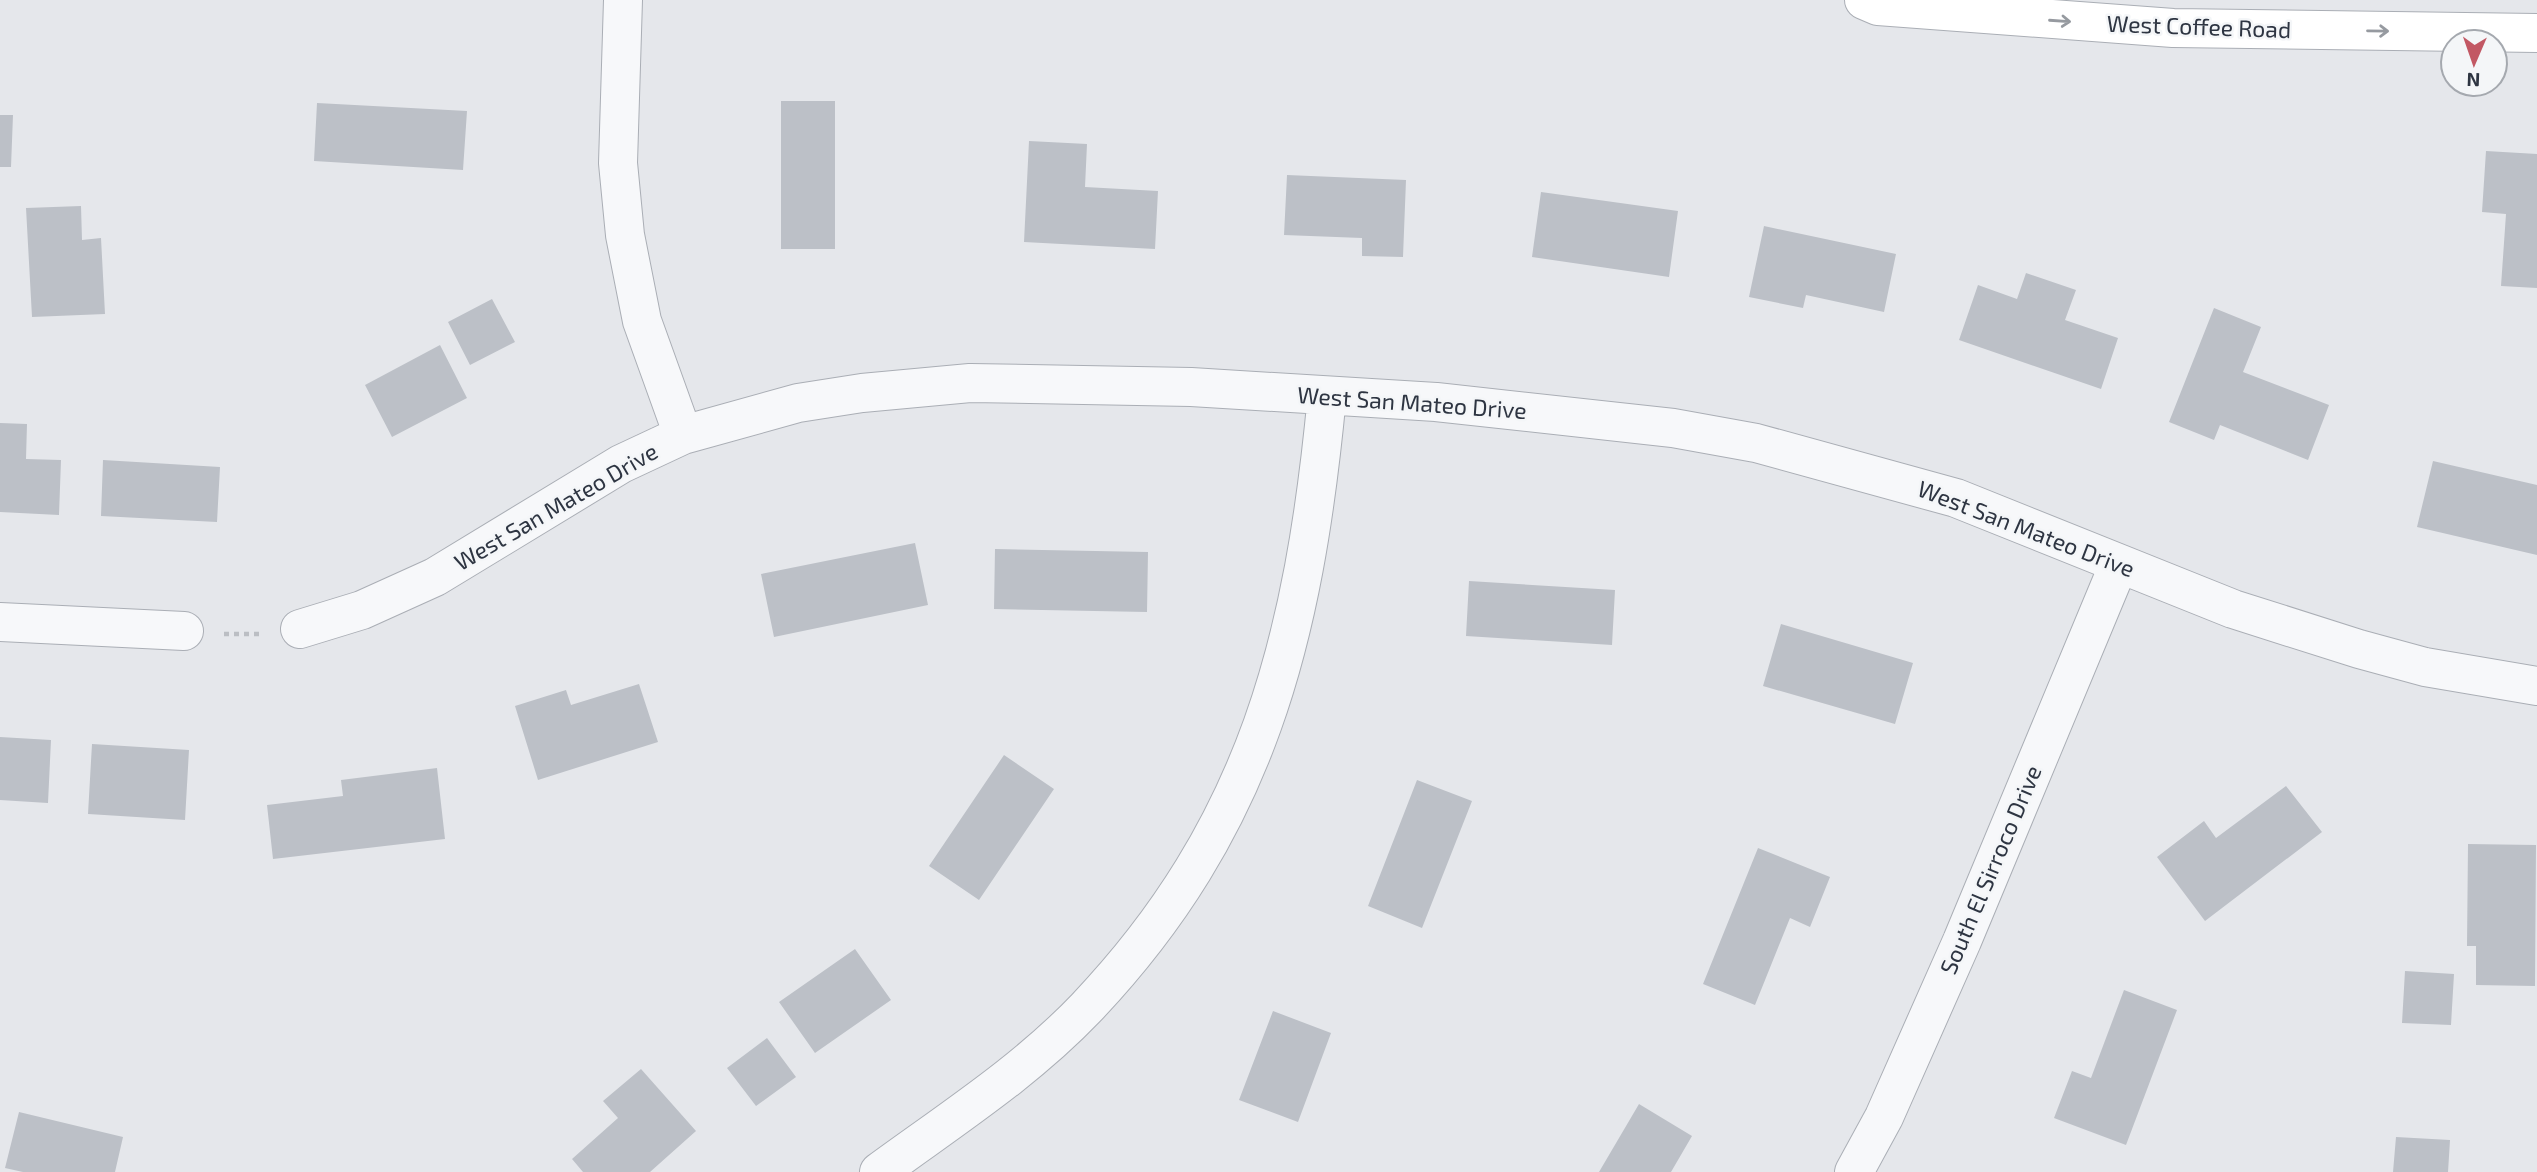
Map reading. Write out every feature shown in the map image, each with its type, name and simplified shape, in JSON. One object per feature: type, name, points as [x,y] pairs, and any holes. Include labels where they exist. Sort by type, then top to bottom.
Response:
[{"type":"street","points":[[622,0],[618,163],[625,235],[642,321],[683,435]]},
{"type":"street","name":"West Coffee Road","points":[[1864,0],[1878,6],[1992,17],[2173,28],[2537,33]]},
{"type":"street","name":"West San Mateo Drive","points":[[300,629],[362,610],[435,577],[621,464],[683,435],[798,403],[862,393],[970,383],[1191,387],[1436,401],[1673,428],[1756,443],[1955,498],[2232,609],[2359,649],[2438,670],[2537,686]]},
{"type":"street","points":[[879,1172],[967,1112],[1084,1010],[1143,943],[1200,861],[1230,807],[1269,711],[1307,562],[1327,396]]},
{"type":"street","name":"South El Sirroco Drive","points":[[1854,1172],[1884,1117],[1962,941],[2119,564]]},
{"type":"street","points":[[0,622],[184,631]]},
{"type":"path","points":[[184,631],[252,635],[300,629]]},
{"type":"building","points":[[781,101],[835,101],[835,249],[781,249]]},
{"type":"building","points":[[317,103],[467,111],[463,170],[314,161]]},
{"type":"building","points":[[0,115],[13,115],[11,167],[0,167]]},
{"type":"building","points":[[1029,141],[1087,144],[1085,187],[1158,191],[1155,249],[1024,242]]},
{"type":"building","points":[[2486,151],[2537,154],[2537,288],[2501,286],[2506,214],[2482,212]]},
{"type":"building","points":[[1287,175],[1406,180],[1403,257],[1362,256],[1362,238],[1284,235]]},
{"type":"building","points":[[1541,192],[1678,211],[1669,277],[1532,257]]},
{"type":"building","points":[[81,206],[82,240],[101,238],[105,314],[32,317],[26,208]]},
{"type":"building","points":[[1764,226],[1896,254],[1884,312],[1806,295],[1803,308],[1749,297]]},
{"type":"building","points":[[2026,273],[2076,290],[2065,320],[2118,338],[2101,389],[1959,340],[1978,285],[2017,299]]},
{"type":"building","points":[[492,299],[515,342],[470,365],[448,322]]},
{"type":"building","points":[[2214,308],[2261,327],[2243,372],[2329,405],[2308,460],[2220,425],[2214,440],[2169,422]]},
{"type":"building","points":[[440,345],[467,398],[392,437],[365,385]]},
{"type":"building","points":[[0,423],[27,424],[26,459],[61,460],[59,515],[0,512]]},
{"type":"building","points":[[103,460],[220,467],[217,522],[101,516]]},
{"type":"building","points":[[2433,461],[2537,485],[2537,555],[2417,527]]},
{"type":"building","points":[[915,543],[928,605],[774,637],[761,574]]},
{"type":"building","points":[[995,549],[1148,552],[1147,612],[994,609]]},
{"type":"building","points":[[1469,581],[1615,590],[1612,645],[1466,636]]},
{"type":"building","points":[[1781,624],[1913,663],[1895,724],[1763,686]]},
{"type":"building","points":[[639,684],[658,742],[538,780],[515,706],[566,690],[571,705]]},
{"type":"building","points":[[0,737],[51,740],[48,803],[0,800]]},
{"type":"building","points":[[92,744],[189,750],[185,820],[88,814]]},
{"type":"building","points":[[1004,755],[1054,789],[979,900],[929,866]]},
{"type":"building","points":[[437,768],[445,839],[273,859],[267,805],[343,796],[341,780]]},
{"type":"building","points":[[1417,780],[1472,801],[1422,928],[1368,906]]},
{"type":"building","points":[[2286,786],[2322,832],[2205,921],[2157,857],[2204,821],[2216,838]]},
{"type":"building","points":[[2468,844],[2536,845],[2535,986],[2476,985],[2476,946],[2467,946]]},
{"type":"building","points":[[1758,848],[1830,877],[1810,927],[1790,918],[1755,1005],[1703,984]]},
{"type":"building","points":[[855,949],[891,1000],[815,1053],[779,1002]]},
{"type":"building","points":[[2405,971],[2454,974],[2451,1025],[2402,1023]]},
{"type":"building","points":[[2124,990],[2177,1010],[2126,1145],[2054,1118],[2072,1071],[2091,1078]]},
{"type":"building","points":[[1273,1011],[1331,1033],[1298,1122],[1239,1100]]},
{"type":"building","points":[[767,1038],[796,1077],[756,1106],[727,1068]]},
{"type":"building","points":[[641,1069],[696,1131],[650,1172],[583,1172],[572,1159],[618,1118],[603,1101]]},
{"type":"building","points":[[1639,1104],[1692,1136],[1671,1172],[1599,1172]]},
{"type":"building","points":[[19,1112],[123,1137],[115,1172],[23,1172],[5,1168]]},
{"type":"building","points":[[2396,1137],[2450,1140],[2448,1172],[2393,1172]]}]
